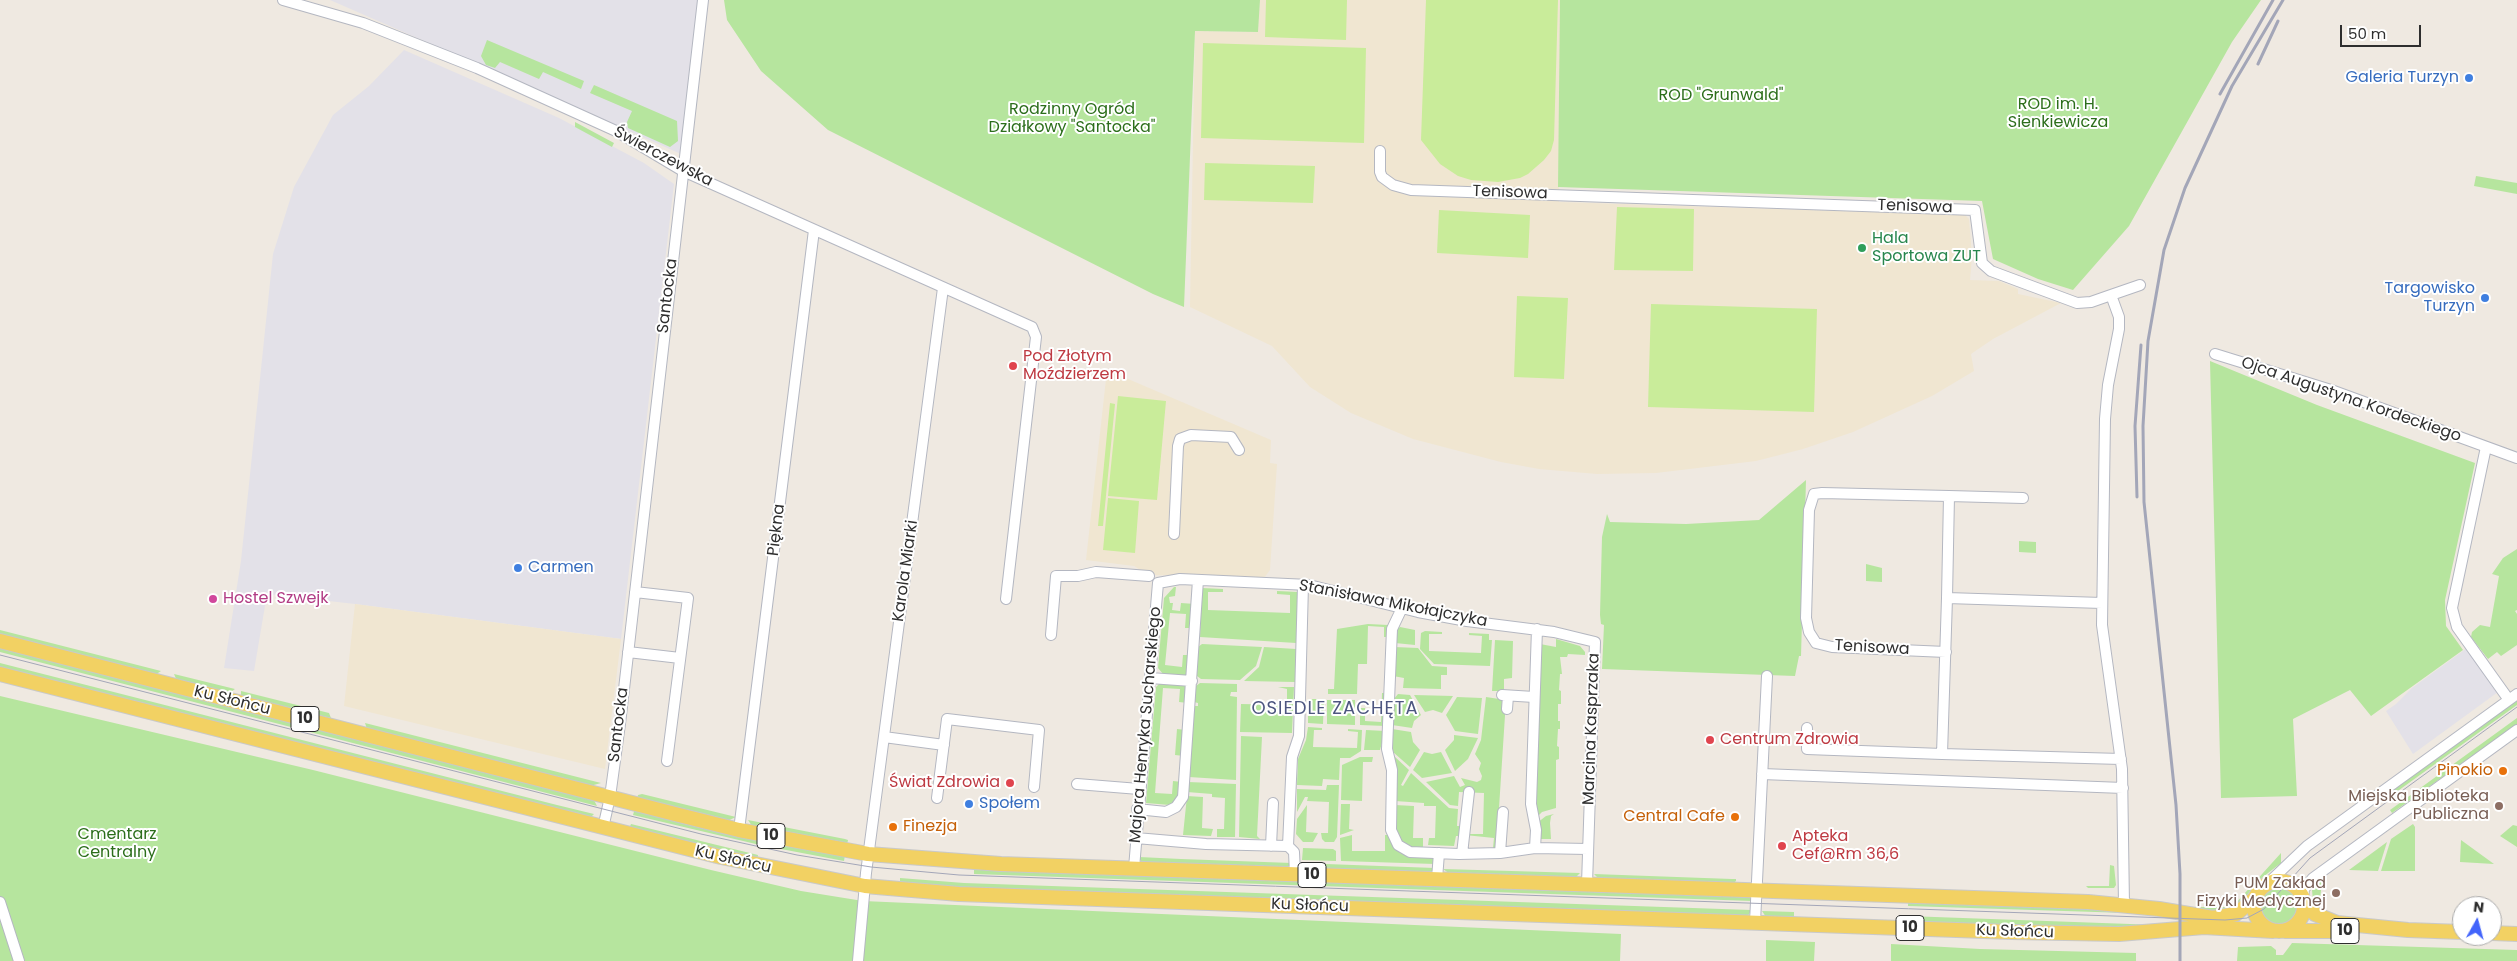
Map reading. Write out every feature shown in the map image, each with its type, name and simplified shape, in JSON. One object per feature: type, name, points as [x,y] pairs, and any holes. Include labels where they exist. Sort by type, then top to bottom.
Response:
[{"type":"main road","name":"Ku Słońcu","points":[[0,641],[739,830],[868,854],[957,862],[2124,905],[2222,918],[2241,912],[2255,898]]},
{"type":"main road","name":"Ku Słońcu","points":[[0,674],[750,865],[864,886],[967,894],[2102,934],[2135,934],[2191,927],[2278,931],[2452,932]]},
{"type":"main road","name":"10","points":[[2255,898],[2266,885],[2275,882],[2286,882],[2296,888],[2303,900]]},
{"type":"main road","points":[[2255,898],[2254,909],[2257,918],[2264,926],[2278,931],[2292,928],[2299,921],[2304,912],[2303,900]]},
{"type":"main road","name":"Ku Słońcu","points":[[2303,900],[2315,914],[2332,922],[2408,930]]},
{"type":"main road","points":[[2502,933],[2517,934]]},
{"type":"street","name":"Świerczewska","points":[[283,0],[307,3],[378,28],[477,68],[628,137],[683,170],[1030,326],[1036,332],[1006,600]]},
{"type":"street","name":"Santocka","points":[[610,797],[703,0]]},
{"type":"street","name":"Tenisowa","points":[[1380,151],[1380,172],[1382,177],[1393,185],[1411,190],[1974,210],[1982,263],[1991,271],[2077,303],[2091,302],[2111,295]]},
{"type":"street","name":"Piękna","points":[[739,830],[814,230]]},
{"type":"street","points":[[2124,905],[2121,758],[2106,660],[2102,602],[2102,499],[2106,400],[2120,329],[2119,317],[2111,295],[2140,285]]},
{"type":"street","name":"Karola Miarki","points":[[868,854],[943,288]]},
{"type":"street","name":"Ojca Augustyna Kordeckiego","points":[[2216,354],[2331,390],[2517,458]]},
{"type":"street","points":[[1174,534],[1180,440],[1191,435],[1231,437],[1239,450]]},
{"type":"street","points":[[2266,885],[2307,846],[2513,697],[2457,627],[2452,608],[2486,448]]},
{"type":"street","name":"Tenisowa","points":[[1946,652],[1832,647],[1816,642],[1809,632],[1806,618],[1809,519],[1814,494],[2023,498]]},
{"type":"street","points":[[1942,754],[1949,496]]},
{"type":"street","points":[[1051,634],[1056,576],[1078,576],[1096,572],[1149,576]]},
{"type":"street","name":"Stanisława Mikołajczyka","points":[[1158,583],[1170,580],[1198,580],[1303,585],[1467,621],[1538,629]]},
{"type":"street","points":[[1138,809],[1166,812],[1176,807],[1183,797],[1198,580]]},
{"type":"street","name":"Majora Henryka Sucharskiego","points":[[1134,868],[1158,583]]},
{"type":"street","points":[[1294,874],[1295,855],[1288,846],[1292,757],[1299,736],[1303,585]]},
{"type":"street","points":[[635,592],[688,598],[667,761]]},
{"type":"street","points":[[1946,598],[2102,602]]},
{"type":"street","points":[[1402,608],[1392,634],[1387,749],[1392,770],[1391,830],[1401,849],[1410,852],[1462,854],[1500,853],[1535,848],[1588,849]]},
{"type":"street","points":[[1535,848],[1536,830],[1531,804],[1538,629]]},
{"type":"street","name":"Marcina Kasprzaka","points":[[1538,629],[1595,642],[1587,884]]},
{"type":"street","points":[[628,652],[680,658]]},
{"type":"street","points":[[1755,922],[1766,676]]},
{"type":"street","points":[[1150,678],[1192,681]]},
{"type":"street","points":[[1507,709],[1505,696],[1534,697]]},
{"type":"street","points":[[937,798],[947,719],[1039,730],[1034,787]]},
{"type":"street","points":[[1808,728],[1807,749],[2121,758]]},
{"type":"street","points":[[2303,900],[2304,889],[2313,878],[2517,730]]},
{"type":"street","points":[[884,737],[944,745]]},
{"type":"street","points":[[1762,774],[2123,788]]},
{"type":"street","points":[[1077,784],[1140,789]]},
{"type":"street","points":[[1462,854],[1469,792]]},
{"type":"street","points":[[603,828],[610,797]]},
{"type":"street","points":[[1271,846],[1273,803]]},
{"type":"street","points":[[1500,853],[1503,812]]},
{"type":"street","points":[[1136,838],[1180,842],[1288,846]]},
{"type":"street","points":[[1437,879],[1439,853]]},
{"type":"street","points":[[858,961],[868,854]]},
{"type":"street","points":[[0,902],[19,961]]},
{"type":"shaded area","points":[[330,0],[700,0],[681,154],[477,64]]},
{"type":"shaded area","points":[[1260,0],[1560,0],[1559,202],[1965,215],[1969,219],[1972,256],[1970,280],[1999,281],[2018,289],[2018,294],[2061,303],[1993,339],[1971,354],[1974,371],[1932,396],[1853,432],[1803,449],[1756,461],[1656,473],[1597,474],[1539,469],[1501,462],[1413,439],[1351,413],[1310,387],[1272,346],[1190,307],[1195,31],[1258,32]]},
{"type":"shaded area","points":[[404,50],[559,118],[644,163],[674,184],[621,639],[267,594],[254,671],[224,668],[241,561],[273,254],[294,187],[333,115],[369,86]]},
{"type":"shaded area","points":[[1107,370],[1271,440],[1270,463],[1277,464],[1270,570],[1264,578],[1155,575],[1147,574],[1134,566],[1086,560]]},
{"type":"shaded area","points":[[355,604],[621,639],[605,769],[344,706]]},
{"type":"shaded area","points":[[2467,648],[2498,692],[2413,754],[2386,711],[2412,688]]},
{"type":"green space","name":"Rodzinny Ogród Działkowy \"Santocka\"","points":[[724,0],[1260,0],[1258,32],[1195,31],[1184,307],[1153,294],[828,130],[761,71],[727,20]]},
{"type":"green space","points":[[1266,0],[1347,0],[1346,40],[1265,37]]},
{"type":"green space","points":[[1426,0],[1558,0],[1554,140],[1551,151],[1528,174],[1520,178],[1498,182],[1471,180],[1458,176],[1440,164],[1421,140]]},
{"type":"green space","name":"ROD im. H. Sienkiewicza","points":[[1560,0],[2261,0],[2232,42],[2129,226],[2073,290],[2038,279],[1993,259],[1982,201],[1558,187]]},
{"type":"green space","points":[[487,40],[584,81],[581,89],[543,72],[539,79],[500,62],[495,68],[486,65],[481,56]]},
{"type":"green space","points":[[1203,43],[1366,48],[1364,143],[1201,138]]},
{"type":"green space","points":[[594,85],[677,121],[678,141],[670,147],[628,128],[627,122],[632,111],[590,93]]},
{"type":"green space","points":[[575,122],[614,143],[612,147],[575,127]]},
{"type":"green space","points":[[1205,163],[1315,166],[1313,203],[1204,200]]},
{"type":"green space","points":[[2476,176],[2517,183],[2517,194],[2474,186]]},
{"type":"green space","points":[[1617,207],[1694,209],[1693,271],[1614,270]]},
{"type":"green space","points":[[1439,210],[1530,215],[1528,258],[1437,253]]},
{"type":"green space","points":[[1517,296],[1568,298],[1564,379],[1514,377]]},
{"type":"green space","points":[[1651,304],[1817,309],[1814,412],[1648,407]]},
{"type":"green space","points":[[2210,361],[2317,405],[2475,463],[2445,600],[2446,626],[2463,650],[2371,716],[2350,690],[2293,719],[2297,796],[2221,798]]},
{"type":"green space","points":[[1118,396],[1166,401],[1157,500],[1108,496]]},
{"type":"green space","points":[[1110,403],[1115,404],[1103,526],[1098,526]]},
{"type":"green space","points":[[1806,480],[1801,656],[1799,656],[1795,676],[1602,669],[1604,625],[1601,624],[1600,615],[1602,537],[1607,514],[1610,522],[1686,524],[1759,520]]},
{"type":"green space","points":[[1108,498],[1139,501],[1135,553],[1103,550]]},
{"type":"green space","points":[[2019,541],[2036,542],[2036,553],[2019,552]]},
{"type":"green space","points":[[2517,549],[2517,610],[2515,611],[2517,614],[2517,645],[2501,656],[2497,652],[2488,659],[2471,637],[2472,632],[2480,625],[2490,627],[2499,576],[2492,574],[2503,558]]},
{"type":"green space","points":[[1866,564],[1882,568],[1882,582],[1866,581]]},
{"type":"green space","points":[[1176,587],[1175,596],[1169,597],[1170,603],[1173,603],[1172,610],[1180,611],[1181,603],[1195,604],[1193,628],[1185,628],[1186,614],[1170,613],[1165,665],[1182,667],[1183,655],[1192,655],[1186,676],[1163,674],[1158,668],[1164,598]]},
{"type":"green space","points":[[1202,588],[1223,589],[1223,592],[1208,592],[1208,610],[1290,613],[1290,595],[1277,594],[1277,591],[1298,592],[1296,643],[1200,637]]},
{"type":"green space","points":[[1368,624],[1388,625],[1389,637],[1384,637],[1384,627],[1368,626],[1367,664],[1358,664],[1357,694],[1328,694],[1328,689],[1334,689],[1337,629]]},
{"type":"green space","points":[[1400,627],[1415,630],[1415,645],[1395,643],[1396,630]]},
{"type":"green space","points":[[0,630],[161,671],[155,675],[0,636]]},
{"type":"green space","points":[[1425,631],[1442,632],[1442,634],[1429,634],[1429,651],[1481,653],[1482,636],[1469,635],[1469,633],[1489,634],[1489,640],[1492,640],[1490,666],[1434,664],[1420,649],[1421,633]]},
{"type":"green space","points":[[1556,639],[1580,646],[1585,655],[1568,654],[1567,657],[1560,657],[1562,674],[1560,674],[1559,690],[1561,691],[1561,704],[1558,704],[1560,729],[1558,729],[1557,746],[1559,747],[1559,759],[1556,760],[1556,808],[1542,812],[1537,817],[1534,808],[1540,644],[1556,647]]},
{"type":"green space","points":[[1495,640],[1513,641],[1512,678],[1504,679],[1504,691],[1492,691]]},
{"type":"green space","points":[[1202,644],[1262,647],[1256,666],[1240,680],[1201,679],[1197,676],[1198,647]]},
{"type":"green space","points":[[0,646],[594,800],[597,806],[0,652]]},
{"type":"green space","points":[[1264,647],[1296,649],[1295,682],[1244,681],[1259,667]]},
{"type":"green space","points":[[1394,647],[1418,648],[1432,666],[1447,667],[1447,675],[1441,675],[1441,689],[1403,688],[1404,678],[1393,676]]},
{"type":"green space","points":[[0,663],[594,814],[591,817],[0,668]]},
{"type":"green space","points":[[174,674],[235,689],[228,694],[177,681]]},
{"type":"green space","points":[[1200,683],[1237,684],[1237,692],[1231,692],[1230,696],[1237,697],[1236,780],[1189,777],[1194,706],[1198,706],[1198,703],[1194,702],[1196,686]]},
{"type":"green space","points":[[1159,684],[1186,684],[1188,703],[1179,702],[1180,689],[1163,688],[1155,793],[1172,794],[1173,781],[1182,782],[1177,800],[1170,805],[1146,803],[1156,687]]},
{"type":"green space","points":[[1278,687],[1294,687],[1292,733],[1240,732],[1241,704],[1287,705],[1287,689]]},
{"type":"green space","points":[[241,691],[329,713],[331,718],[241,697]]},
{"type":"green space","points":[[1382,693],[1388,693],[1386,726],[1360,725],[1360,708],[1365,708],[1365,721],[1381,722]]},
{"type":"green space","points":[[1398,694],[1410,695],[1421,715],[1414,721],[1412,728],[1392,725],[1393,700]]},
{"type":"green space","points":[[1414,695],[1453,696],[1442,713],[1433,710],[1425,712]]},
{"type":"green space","name":"Cmentarz Centralny","points":[[0,696],[313,770],[801,891],[863,901],[1621,934],[1620,961],[0,961]]},
{"type":"green space","points":[[1457,697],[1482,698],[1478,734],[1455,731],[1446,715]]},
{"type":"green space","points":[[1486,697],[1506,700],[1499,808],[1500,831],[1496,848],[1493,848],[1494,838],[1465,835],[1470,826],[1470,834],[1483,834],[1484,793],[1459,792],[1458,806],[1450,805],[1426,782],[1454,776],[1460,787],[1465,785],[1461,778],[1477,782],[1481,780],[1482,776],[1479,769],[1481,763],[1475,754],[1481,740]]},
{"type":"green space","points":[[1308,699],[1324,699],[1323,724],[1308,723]]},
{"type":"green space","points":[[2517,699],[2517,705],[2395,793],[2393,789]]},
{"type":"green space","points":[[1327,700],[1355,700],[1355,725],[1327,724]]},
{"type":"green space","points":[[2517,718],[2517,724],[2392,813],[2390,810]]},
{"type":"green space","points":[[365,723],[601,783],[590,786],[367,729]]},
{"type":"green space","points":[[1308,727],[1322,728],[1322,730],[1314,730],[1313,747],[1357,748],[1358,732],[1348,731],[1348,729],[1362,730],[1361,751],[1350,758],[1340,758],[1339,780],[1323,779],[1322,786],[1297,785],[1298,759],[1306,740]]},
{"type":"green space","points":[[1177,729],[1186,730],[1184,756],[1175,755]]},
{"type":"green space","points":[[1392,729],[1411,732],[1413,742],[1420,750],[1410,767],[1393,752]]},
{"type":"green space","points":[[1366,730],[1385,731],[1380,750],[1364,750]]},
{"type":"green space","points":[[1454,735],[1478,738],[1468,759],[1455,771],[1445,750],[1454,740]]},
{"type":"green space","points":[[1241,736],[1262,737],[1257,836],[1260,839],[1239,837]]},
{"type":"green space","points":[[1424,752],[1432,754],[1441,752],[1452,773],[1422,778],[1413,770]]},
{"type":"green space","points":[[1394,756],[1409,770],[1401,785],[1403,786],[1411,773],[1449,808],[1458,809],[1457,826],[1463,826],[1460,829],[1459,836],[1456,836],[1454,846],[1428,845],[1429,838],[1435,838],[1436,806],[1424,806],[1424,803],[1395,801]]},
{"type":"green space","points":[[1360,757],[1373,757],[1372,762],[1363,762],[1362,801],[1341,800],[1342,765]]},
{"type":"green space","points":[[1188,782],[1236,784],[1235,837],[1217,837],[1217,829],[1224,829],[1225,798],[1212,797],[1212,794],[1187,792]]},
{"type":"green space","points":[[1327,785],[1339,785],[1337,837],[1334,842],[1325,842],[1322,839],[1321,833],[1328,833],[1329,802],[1307,801],[1308,797],[1305,797],[1297,812],[1297,789],[1326,790]]},
{"type":"green space","points":[[642,794],[736,817],[727,821],[637,799],[638,795]]},
{"type":"green space","points":[[1187,796],[1203,797],[1202,828],[1213,829],[1211,836],[1183,835]]},
{"type":"green space","points":[[1341,804],[1350,804],[1349,829],[1354,830],[1340,835]]},
{"type":"green space","points":[[1307,805],[1306,832],[1318,833],[1313,842],[1303,842],[1296,834],[1297,819]]},
{"type":"green space","points":[[1395,805],[1414,806],[1413,838],[1423,838],[1423,849],[1405,847],[1398,836],[1394,819]]},
{"type":"green space","points":[[635,808],[845,855],[844,861],[760,845],[633,815]]},
{"type":"green space","points":[[1554,814],[1551,816],[1550,823],[1551,839],[1537,839],[1537,823],[1546,816]]},
{"type":"green space","points":[[748,820],[845,839],[848,840],[847,845],[752,826]]},
{"type":"green space","points":[[631,824],[758,855],[757,860],[629,829]]},
{"type":"green space","points":[[2413,824],[2415,827],[2415,871],[2381,871],[2391,839]]},
{"type":"green space","points":[[2513,825],[2517,826],[2517,847],[2500,836]]},
{"type":"green space","points":[[1352,835],[1352,851],[1385,851],[1385,835],[1390,835],[1400,853],[1434,858],[1435,864],[1341,861],[1340,838]]},
{"type":"green space","points":[[2461,840],[2494,864],[2460,862]]},
{"type":"green space","points":[[2387,842],[2378,871],[2349,870]]},
{"type":"green space","points":[[1303,848],[1333,849],[1336,851],[1336,861],[1302,860]]},
{"type":"green space","points":[[2281,853],[2281,863],[2259,880],[2238,906],[2221,913],[2197,909],[2198,907],[2226,907],[2235,904]]},
{"type":"green space","points":[[1139,857],[1292,863],[1287,868],[1142,863]]},
{"type":"green space","points":[[1299,863],[1435,868],[1431,873],[1304,868]]},
{"type":"green space","points":[[2110,865],[2114,866],[2116,885],[2114,888],[2088,888],[2086,886],[2109,886]]},
{"type":"green space","points":[[974,867],[1750,897],[1752,901],[974,874]]},
{"type":"green space","points":[[1443,869],[1580,873],[1574,879],[1450,874]]},
{"type":"green space","points":[[1594,874],[1736,879],[1736,881],[1732,884],[1599,879]]},
{"type":"green space","points":[[2323,876],[2319,909],[2313,901],[2312,890],[2314,884]]},
{"type":"green space","points":[[900,878],[964,883],[1751,910],[1748,916],[959,889],[900,884]]},
{"type":"green space","points":[[2279,888],[2291,894],[2297,906],[2291,918],[2279,924],[2267,918],[2261,906],[2267,894]]},
{"type":"green space","points":[[1908,901],[2050,906],[2158,914],[1908,906]]},
{"type":"green space","points":[[1762,911],[1794,912],[1794,918],[1766,917]]},
{"type":"green space","points":[[1907,916],[2158,925],[2118,929],[1907,922]]},
{"type":"green space","points":[[1766,940],[1815,942],[1814,961],[1766,961]]},
{"type":"green space","points":[[2292,943],[2517,950],[2517,961],[2237,961],[2238,947],[2271,946],[2276,950],[2276,955],[2283,955]]},
{"type":"green space","points":[[1891,944],[1980,949],[2136,953],[2136,961],[1891,961]]},
{"type":"tram line","points":[[0,655],[701,834],[797,855],[871,867],[959,875],[2225,920],[2247,918],[2264,909],[2310,858],[2517,707]]},
{"type":"railway","points":[[2220,94],[2273,0]]},
{"type":"railway","points":[[2180,961],[2180,874],[2176,805],[2144,502],[2143,426],[2148,341],[2164,250],[2185,188],[2232,86],[2283,0]]},
{"type":"railway","points":[[2258,64],[2278,21]]},
{"type":"railway","points":[[2137,497],[2135,426],[2141,345]]},
{"type":"place","name":"Galeria Turzyn","points":[[2469,78]]},
{"type":"place","name":"Hala Sportowa ZUT","points":[[1862,248]]},
{"type":"place","name":"Targowisko Turzyn","points":[[2485,298]]},
{"type":"place","name":"Pod Złotym Moździerzem","points":[[1013,366]]},
{"type":"place","name":"Carmen","points":[[518,568]]},
{"type":"place","name":"Hostel Szwejk","points":[[213,599]]},
{"type":"place","name":"Centrum Zdrowia","points":[[1710,740]]},
{"type":"place","name":"Pinokio","points":[[2503,771]]},
{"type":"place","name":"Świat Zdrowia","points":[[1010,783]]},
{"type":"place","name":"Społem","points":[[969,804]]},
{"type":"place","name":"Miejska Biblioteka Publiczna","points":[[2499,806]]},
{"type":"place","name":"Central Cafe","points":[[1735,817]]},
{"type":"place","name":"Finezja","points":[[893,827]]},
{"type":"place","name":"Apteka Cef@Rm 36,6","points":[[1782,846]]},
{"type":"place","name":"PUM Zakład Fizyki Medycznej","points":[[2336,893]]},
{"type":"district","name":"OSIEDLE ZACHĘTA","points":[[1335,709]]},
{"type":"park label","name":"ROD \"Grunwald\"","points":[[1721,96]]}]
